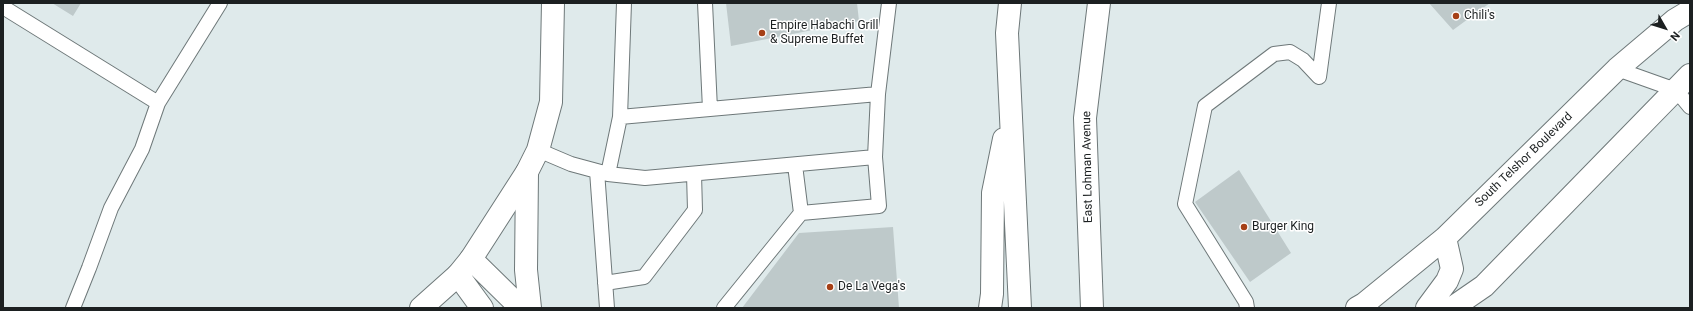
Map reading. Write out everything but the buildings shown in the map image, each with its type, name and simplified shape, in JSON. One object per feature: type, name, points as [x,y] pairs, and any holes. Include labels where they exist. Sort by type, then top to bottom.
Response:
[{"type":"main road","points":[[421,308],[465,267],[527,172],[538,150],[551,102],[553,3]]},
{"type":"main road","points":[[1010,3],[1007,32],[1020,308]]},
{"type":"main road","name":"East Lohman Avenue","points":[[1092,308],[1085,118],[1099,3]]},
{"type":"main road","name":"South Telshor Boulevard","points":[[1357,308],[1364,304],[1445,238],[1617,69],[1674,20],[1690,11]]},
{"type":"main road","points":[[1452,308],[1484,286],[1683,83]]},
{"type":"main road","points":[[990,308],[992,294],[992,193],[1011,108]]},
{"type":"main road","points":[[527,172],[526,270],[530,308]]},
{"type":"main road","points":[[1427,308],[1447,281],[1452,269],[1445,238]]},
{"type":"main road","points":[[465,267],[482,308]]},
{"type":"main road","points":[[465,267],[521,308]]},
{"type":"lane","points":[[73,308],[111,208],[142,149],[158,103],[220,3]]},
{"type":"lane","points":[[607,308],[605,283],[603,173],[620,117],[624,3]]},
{"type":"lane","points":[[705,3],[710,109]]},
{"type":"lane","points":[[724,308],[801,213],[879,206],[875,158],[878,94],[889,3]]},
{"type":"lane","points":[[1247,308],[1246,302],[1185,204],[1205,106],[1274,54],[1290,52],[1303,60],[1319,77],[1328,3]]},
{"type":"lane","points":[[3,7],[158,103]]},
{"type":"lane","points":[[1617,69],[1683,83],[1690,107]]},
{"type":"lane","points":[[620,117],[878,94]]},
{"type":"lane","points":[[538,150],[571,164],[603,173],[645,178],[875,158]]},
{"type":"lane","points":[[795,165],[801,213]]},
{"type":"lane","points":[[605,283],[644,277],[695,210],[694,174]]},
{"type":"place","name":"Chili's","points":[[1456,16]]},
{"type":"place","name":"Empire Habachi Grill & Supreme Buffet","points":[[762,33]]},
{"type":"place","name":"Burger King","points":[[1244,227]]},
{"type":"place","name":"De La Vega's","points":[[830,287]]}]
